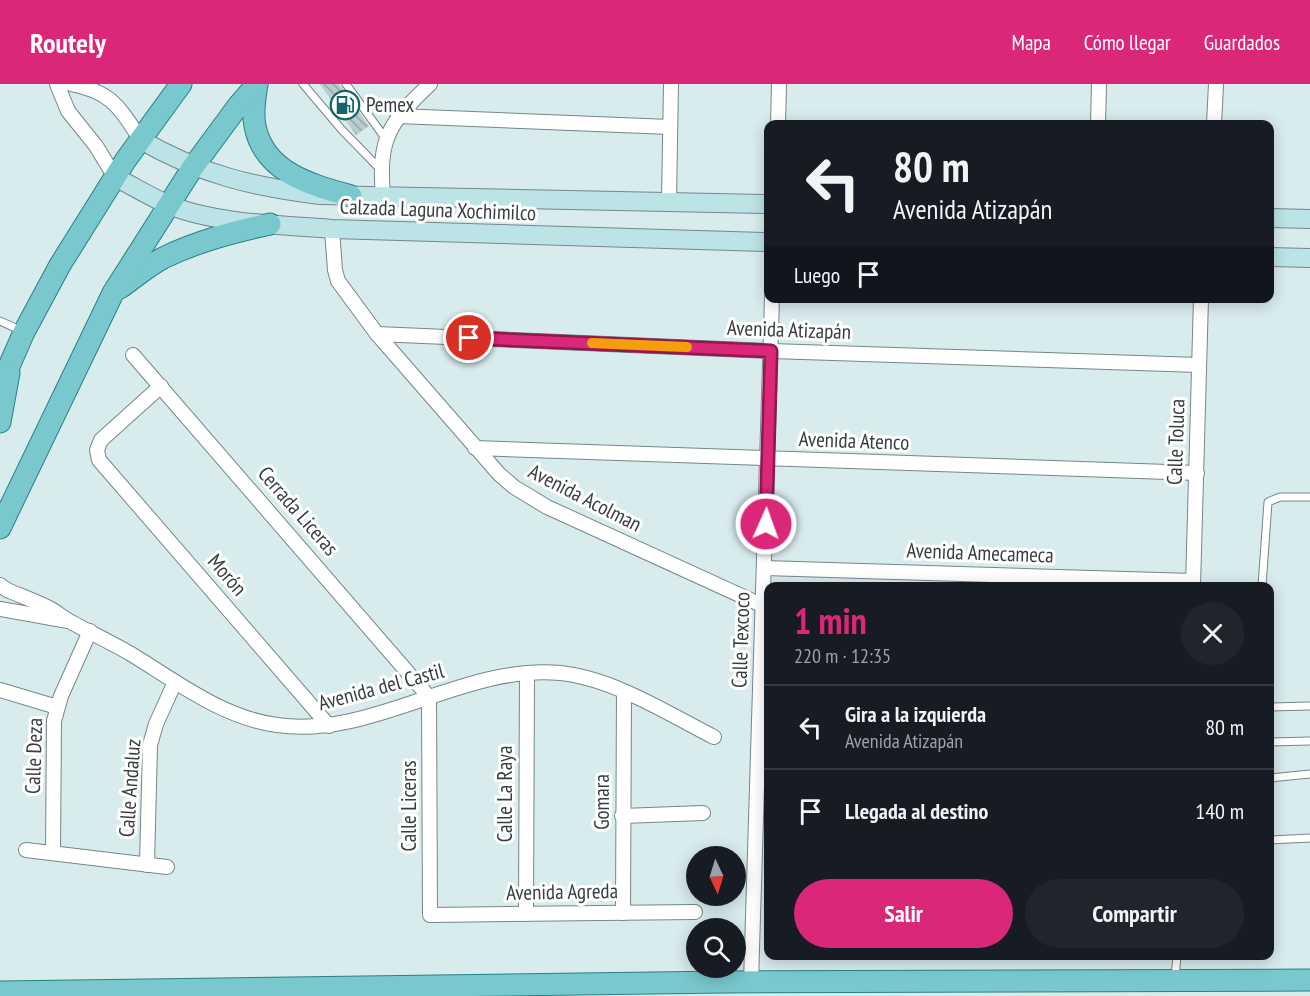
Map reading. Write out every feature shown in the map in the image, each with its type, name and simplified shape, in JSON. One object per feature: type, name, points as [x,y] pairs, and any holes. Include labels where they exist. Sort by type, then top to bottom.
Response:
[{"type":"main road","points":[[0,528],[112,293],[193,167],[231,114],[257,84]]},
{"type":"main road","points":[[257,84],[254,109],[255,127],[261,143],[271,158],[286,172],[301,180],[351,196]]},
{"type":"main road","points":[[0,387],[24,332],[60,265],[172,88]]},
{"type":"main road","name":"Calzada Laguna Xochimilco","points":[[141,140],[193,167],[225,178],[286,191],[351,196],[764,204]]},
{"type":"main road","name":"Calzada Laguna Xochimilco","points":[[115,177],[169,205],[201,213],[270,224],[332,229],[764,242]]},
{"type":"main road","points":[[1274,218],[1310,219]]},
{"type":"main road","points":[[112,293],[161,260],[190,245],[270,224]]},
{"type":"main road","points":[[1274,257],[1310,258]]},
{"type":"main road","points":[[0,422],[11,363]]},
{"type":"main road","points":[[0,992],[751,982],[847,989],[1175,980],[1310,980]]},
{"type":"main road","points":[[519,996],[571,984]]},
{"type":"street","points":[[57,84],[68,111],[96,146],[115,177]]},
{"type":"street","points":[[71,84],[85,87],[117,104],[141,140]]},
{"type":"street","points":[[383,196],[380,169],[385,138],[398,116],[430,84]]},
{"type":"street","points":[[669,201],[671,84]]},
{"type":"street","points":[[778,120],[779,84]]},
{"type":"street","points":[[1098,120],[1099,84]]},
{"type":"street","points":[[1214,120],[1216,84]]},
{"type":"street","points":[[398,116],[670,127]]},
{"type":"street","name":"Avenida Acolman","points":[[332,229],[335,270],[338,280],[377,334],[475,448],[514,487],[547,507],[764,605]]},
{"type":"street","name":"Calle Texcoco","points":[[765,582],[772,303]]},
{"type":"street","name":"Calle Toluca","points":[[1193,582],[1201,303]]},
{"type":"street","name":"Avenida Atizapán","points":[[377,334],[771,351],[1199,365]]},
{"type":"street","name":"Cerrada Liceras","points":[[133,355],[429,697]]},
{"type":"street","name":"Morón","points":[[161,386],[101,440],[96,450],[99,460],[329,726]]},
{"type":"street","name":"Avenida Atenco","points":[[475,448],[1197,472]]},
{"type":"street","name":"Avenida Amecameca","points":[[764,568],[1139,582]]},
{"type":"street","name":"Avenida del Castil","points":[[0,585],[56,612],[221,708],[275,725],[329,726],[357,720],[490,680],[527,673],[558,673],[581,676],[624,692],[714,736]]},
{"type":"street","name":"Avenida del Castil","points":[[0,609],[70,621]]},
{"type":"street","name":"Calle Deza","points":[[53,853],[54,738],[57,707],[90,631]]},
{"type":"street","name":"Calle La Raya","points":[[526,914],[527,673]]},
{"type":"street","name":"Calle Andaluz","points":[[147,865],[150,745],[156,724],[176,682]]},
{"type":"street","points":[[0,690],[57,707]]},
{"type":"street","name":"Gomara","points":[[623,913],[624,692]]},
{"type":"street","name":"Calle Liceras","points":[[429,697],[430,915]]},
{"type":"street","name":"Calle Texcoco","points":[[751,982],[762,827],[764,716]]},
{"type":"street","points":[[622,816],[703,813]]},
{"type":"street","points":[[26,850],[167,867]]},
{"type":"street","name":"Avenida Agreda","points":[[430,915],[695,912]]},
{"type":"lane","points":[[303,84],[342,130],[380,169]]},
{"type":"lane","points":[[346,84],[385,138]]},
{"type":"lane","points":[[0,321],[24,332]]},
{"type":"lane","points":[[1262,582],[1268,502],[1280,496],[1310,497]]},
{"type":"lane","points":[[1274,707],[1310,706]]},
{"type":"lane","points":[[1274,742],[1310,741]]},
{"type":"lane","points":[[1274,778],[1310,774]]},
{"type":"lane","points":[[1274,840],[1310,838]]},
{"type":"lane","points":[[1175,980],[1177,960]]},
{"type":"building","name":"Pemex","points":[[320,84],[339,84],[369,126],[356,135]]},
{"type":"slow traffic","points":[[592,343],[687,347]]},
{"type":"place","name":"Pemex","points":[[345,105]]},
{"type":"route","points":[[469,338],[771,351],[766,524]]}]
